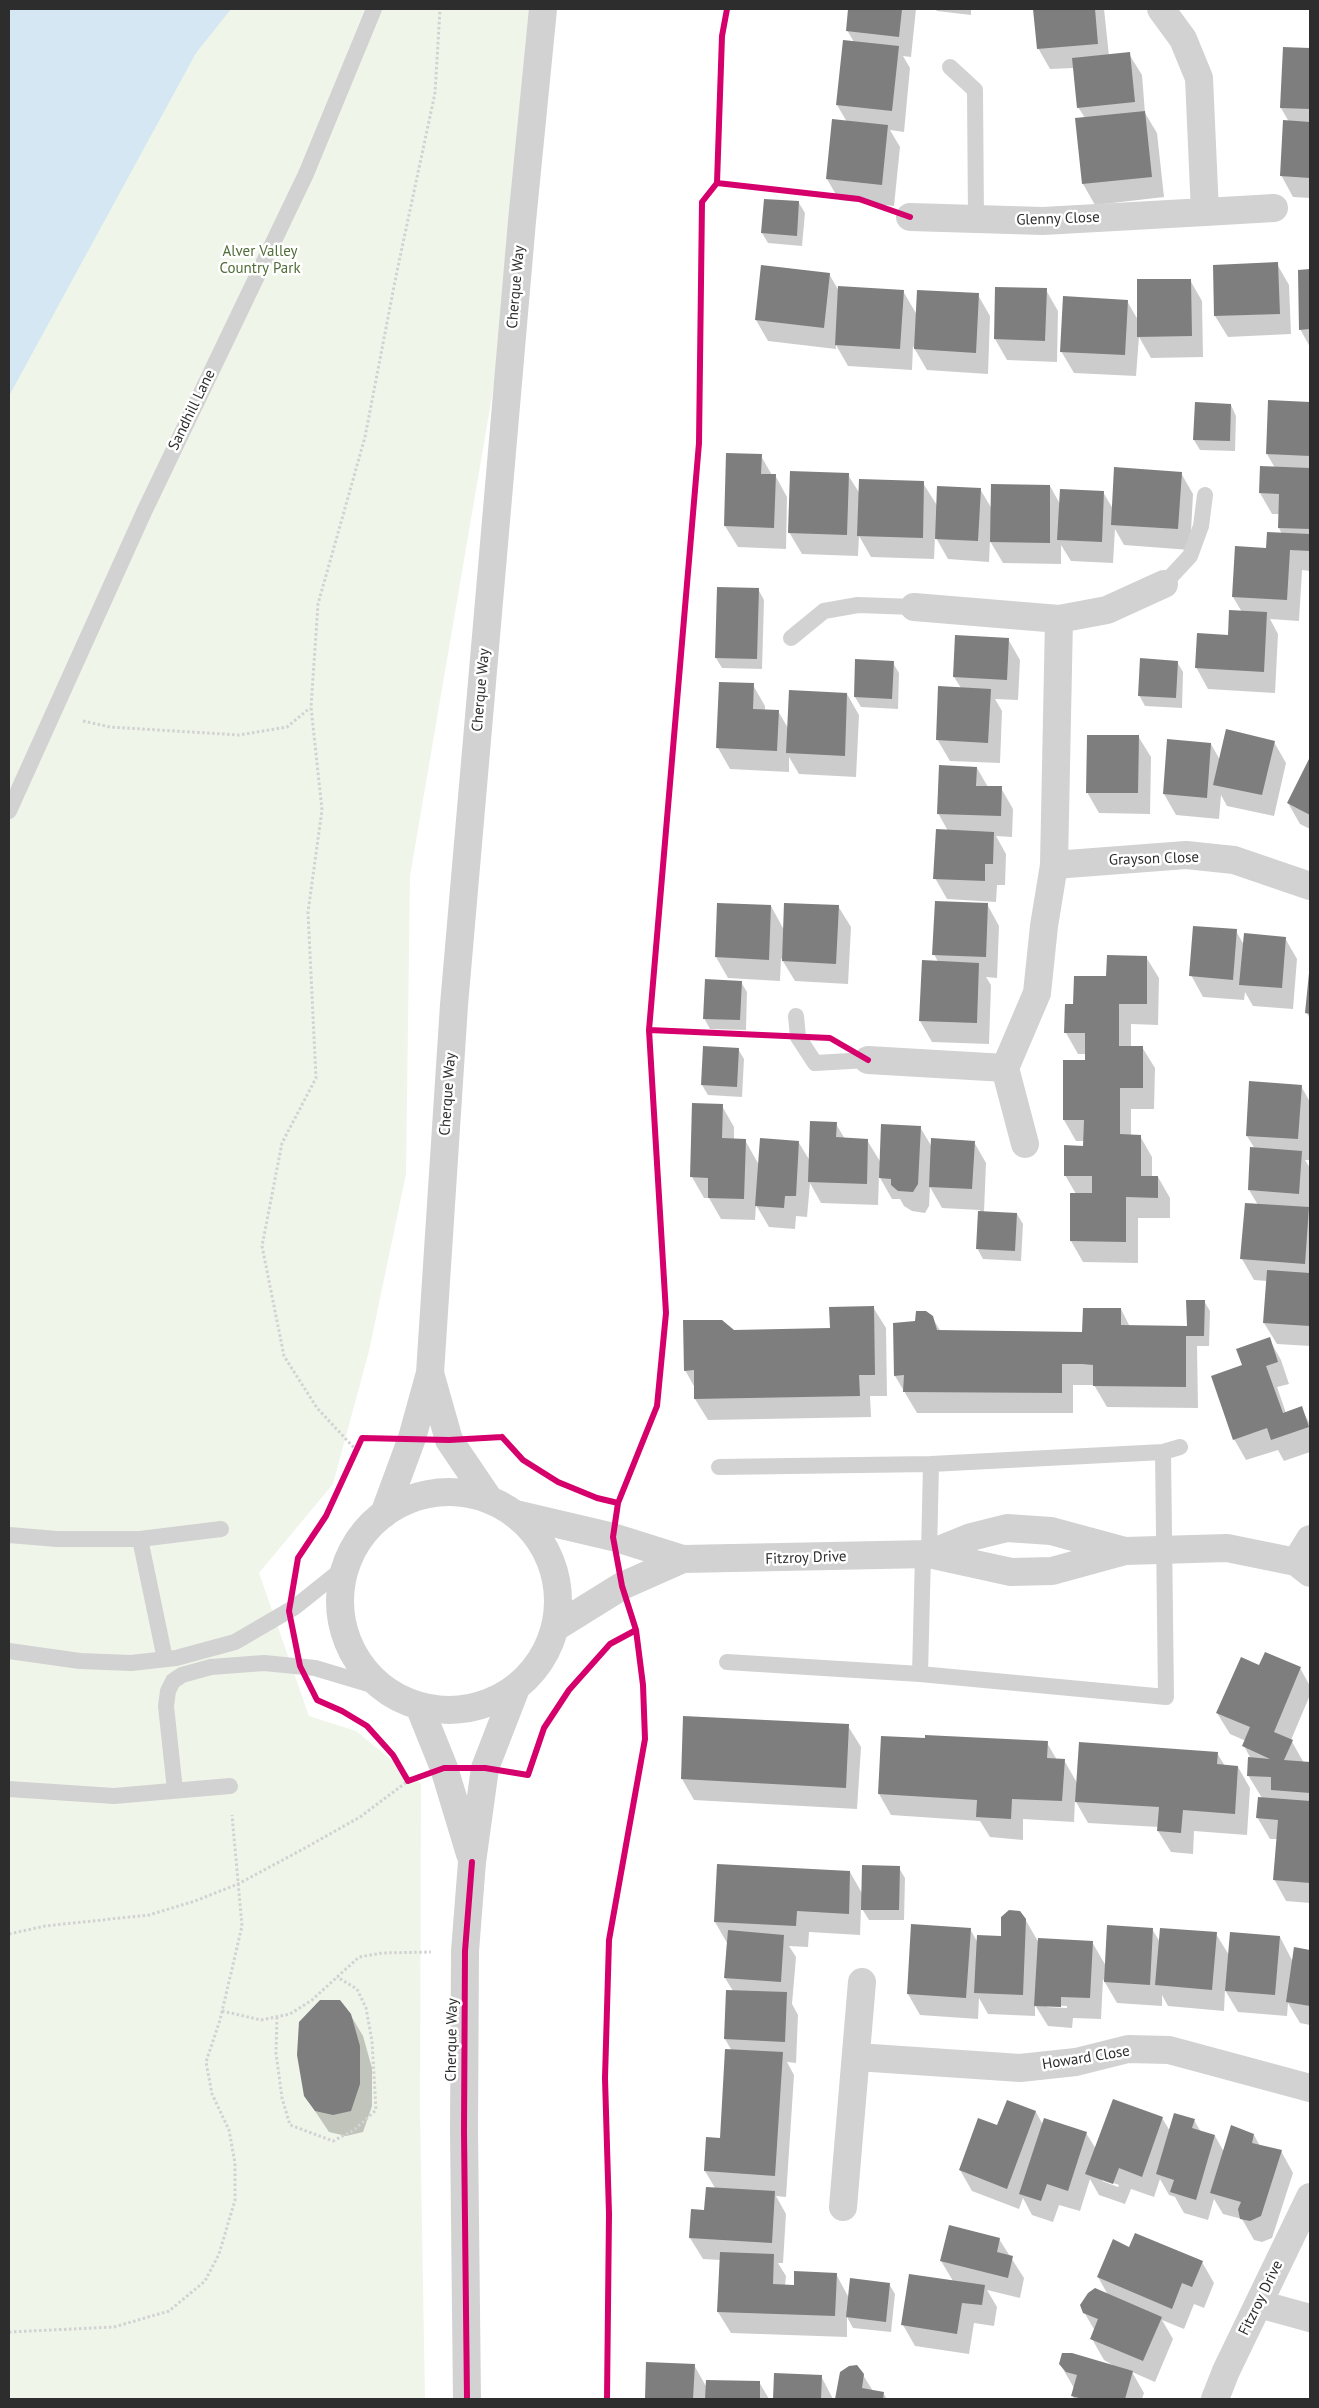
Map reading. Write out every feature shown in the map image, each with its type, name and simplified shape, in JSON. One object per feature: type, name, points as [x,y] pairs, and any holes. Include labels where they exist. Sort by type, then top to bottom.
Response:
[{"type":"street","name":"Cherque Way","points":[[384,1514],[412,1438],[430,1372],[454,1005],[521,230],[543,9]]},
{"type":"street","points":[[1161,9],[1183,39],[1199,78],[1205,212]]},
{"type":"street","name":"Glenny Close","points":[[910,217],[1043,221],[1274,208]]},
{"type":"street","points":[[914,606],[1059,619],[1107,610],[1164,584]]},
{"type":"street","points":[[1025,1144],[1005,1068],[1037,993],[1044,926],[1054,865],[1059,619]]},
{"type":"street","name":"Grayson Close","points":[[1054,865],[1186,855],[1234,860],[1310,886]]},
{"type":"street","points":[[868,1060],[1005,1068]]},
{"type":"street","name":"Cherque Way","points":[[430,1372],[449,1440],[489,1500]]},
{"type":"street","points":[[462,1492],[489,1500],[515,1514],[538,1536],[552,1564],[558,1596],[556,1627],[547,1650],[533,1671],[516,1688],[494,1701],[469,1709],[444,1710],[418,1706],[400,1699],[382,1688],[363,1669],[350,1646],[344,1629],[340,1593],[346,1567],[354,1547],[367,1528],[384,1514],[408,1500],[434,1493],[462,1492]]},
{"type":"street","name":"Fitzroy Drive","points":[[515,1514],[613,1537],[683,1560],[926,1554],[1011,1572],[1052,1571],[1125,1551],[1228,1548],[1303,1568]]},
{"type":"street","name":"Fitzroy Drive","points":[[926,1554],[971,1537],[1007,1528],[1051,1531],[1125,1551]]},
{"type":"street","points":[[1303,1568],[1310,1539]]},
{"type":"street","name":"Fitzroy Drive","points":[[556,1627],[622,1586],[683,1560]]},
{"type":"street","name":"Cherque Way","points":[[467,2399],[464,2131],[465,1951],[472,1862],[484,1768],[516,1688]]},
{"type":"street","name":"Cherque Way","points":[[418,1706],[444,1768],[472,1862]]},
{"type":"street","points":[[843,2207],[862,1982]]},
{"type":"street","name":"Howard Close","points":[[857,2058],[1020,2068],[1076,2062],[1128,2049],[1169,2050],[1310,2088]]},
{"type":"street","name":"Fitzroy Drive","points":[[1215,2399],[1226,2371],[1310,2197]]},
{"type":"street","points":[[1259,2304],[1310,2318]]},
{"type":"lane","name":"Sandhill Lane","points":[[9,811],[144,512],[306,174],[374,9]]},
{"type":"lane","points":[[950,67],[975,90],[976,219]]},
{"type":"lane","points":[[1164,584],[1190,556],[1201,526],[1205,494]]},
{"type":"lane","points":[[791,638],[824,612],[858,605],[914,606]]},
{"type":"lane","points":[[796,1016],[798,1037],[815,1063],[868,1060]]},
{"type":"lane","points":[[719,1467],[931,1464],[1163,1452],[1180,1447]]},
{"type":"lane","points":[[727,1662],[920,1674],[1166,1697],[1163,1452]]},
{"type":"lane","points":[[920,1674],[931,1464]]},
{"type":"lane","points":[[9,1536],[57,1539],[140,1539],[221,1529]]},
{"type":"lane","points":[[140,1539],[165,1659]]},
{"type":"lane","points":[[9,1651],[80,1661],[131,1662],[176,1658],[235,1642],[295,1607],[346,1567]]},
{"type":"lane","points":[[175,1790],[166,1706],[168,1690],[173,1681],[182,1675],[211,1667],[264,1663],[315,1668],[382,1688]]},
{"type":"lane","points":[[9,1789],[114,1796],[230,1786]]},
{"type":"path","points":[[354,1458],[358,1447],[317,1408],[284,1356],[262,1246],[282,1143],[316,1078],[308,912],[322,810],[311,707],[318,604],[365,437],[396,276],[435,93],[440,9]]},
{"type":"path","points":[[52,714],[110,727],[239,735],[287,727],[311,707]]},
{"type":"path","points":[[9,1934],[45,1926],[149,1915],[195,1901],[238,1884],[360,1817],[408,1781],[444,1768]]},
{"type":"path","points":[[403,1772],[408,1781]]},
{"type":"path","points":[[9,2332],[114,2327],[169,2311],[205,2281],[219,2254],[235,2200],[235,2163],[229,2130],[212,2094],[206,2062],[222,2011],[242,1926],[230,1786]]},
{"type":"path","points":[[222,2011],[261,2020],[290,2014],[312,2000],[359,1957],[382,1953],[465,1951]]},
{"type":"path","points":[[277,2017],[276,2053],[282,2098],[290,2125],[333,2142],[354,2130],[376,2110],[372,2041],[366,2008],[357,1990],[337,1977]]},
{"type":"green space","name":"Alver Valley Country Park","points":[[9,9],[547,9],[522,221],[410,876],[406,1174],[369,1351],[333,1484],[259,1573],[309,1716],[356,1731],[421,1784],[420,2113],[425,2399],[9,2399]]},
{"type":"water","points":[[9,9],[231,9],[196,53],[9,396]]},
{"type":"building","points":[[848,9],[902,9],[899,37],[846,31]]},
{"type":"building","points":[[1033,9],[1095,9],[1098,44],[1037,49]]},
{"type":"building","points":[[843,40],[899,46],[892,111],[836,105]]},
{"type":"building","points":[[1283,47],[1310,48],[1310,109],[1280,108]]},
{"type":"building","points":[[1130,52],[1135,102],[1077,108],[1072,58]]},
{"type":"building","points":[[1145,111],[1152,177],[1082,184],[1075,118]]},
{"type":"building","points":[[832,119],[888,125],[882,185],[826,179]]},
{"type":"building","points":[[1283,120],[1310,122],[1310,178],[1280,176]]},
{"type":"building","points":[[764,199],[799,201],[797,236],[761,233]]},
{"type":"building","points":[[1278,262],[1280,314],[1214,316],[1213,265]]},
{"type":"building","points":[[761,265],[830,273],[824,328],[755,320]]},
{"type":"building","points":[[1310,269],[1310,329],[1299,330],[1298,270]]},
{"type":"building","points":[[1137,279],[1191,279],[1192,336],[1137,337]]},
{"type":"building","points":[[838,286],[904,290],[900,349],[835,345]]},
{"type":"building","points":[[995,287],[1047,288],[1045,341],[994,339]]},
{"type":"building","points":[[917,290],[979,293],[976,353],[914,349]]},
{"type":"building","points":[[1063,296],[1128,300],[1125,355],[1060,352]]},
{"type":"building","points":[[1268,400],[1310,402],[1310,456],[1266,454]]},
{"type":"building","points":[[1195,402],[1231,404],[1230,441],[1193,440]]},
{"type":"building","points":[[726,453],[762,454],[761,474],[776,474],[774,528],[724,526]]},
{"type":"building","points":[[1260,466],[1310,468],[1310,529],[1278,528],[1279,494],[1259,493]]},
{"type":"building","points":[[1114,467],[1182,472],[1178,529],[1111,525]]},
{"type":"building","points":[[790,471],[849,473],[847,535],[788,533]]},
{"type":"building","points":[[859,479],[924,481],[923,538],[857,536]]},
{"type":"building","points":[[991,484],[1050,485],[1050,543],[990,542]]},
{"type":"building","points":[[937,486],[981,488],[978,541],[935,539]]},
{"type":"building","points":[[1060,489],[1104,491],[1102,542],[1057,540]]},
{"type":"building","points":[[1267,532],[1310,534],[1310,551],[1290,550],[1287,600],[1232,597],[1235,546],[1266,548]]},
{"type":"building","points":[[717,587],[759,588],[757,659],[715,658]]},
{"type":"building","points":[[1229,610],[1267,612],[1264,672],[1195,668],[1197,633],[1228,635]]},
{"type":"building","points":[[955,635],[1009,638],[1007,680],[953,677]]},
{"type":"building","points":[[1140,658],[1178,661],[1176,698],[1138,696]]},
{"type":"building","points":[[855,659],[894,661],[892,699],[854,697]]},
{"type":"building","points":[[719,682],[754,683],[753,709],[779,710],[777,751],[716,748]]},
{"type":"building","points":[[938,686],[991,689],[988,743],[936,740]]},
{"type":"building","points":[[789,690],[847,693],[845,756],[786,753]]},
{"type":"building","points":[[1226,729],[1275,741],[1262,795],[1213,785]]},
{"type":"building","points":[[1087,735],[1139,735],[1138,793],[1086,793]]},
{"type":"building","points":[[1167,739],[1211,743],[1207,798],[1163,794]]},
{"type":"building","points":[[1310,757],[1310,815],[1287,803]]},
{"type":"building","points":[[939,765],[977,767],[976,786],[1002,786],[1001,816],[937,814]]},
{"type":"building","points":[[936,829],[994,832],[993,864],[985,864],[985,881],[933,879]]},
{"type":"building","points":[[935,901],[988,903],[986,957],[932,955]]},
{"type":"building","points":[[717,903],[771,905],[769,960],[715,957]]},
{"type":"building","points":[[784,903],[839,905],[836,964],[782,961]]},
{"type":"building","points":[[1193,926],[1237,929],[1233,980],[1189,976]]},
{"type":"building","points":[[1244,933],[1286,937],[1282,988],[1239,985]]},
{"type":"building","points":[[1107,955],[1147,956],[1147,1004],[1119,1004],[1119,1046],[1143,1046],[1143,1088],[1120,1088],[1120,1134],[1141,1135],[1141,1176],[1158,1176],[1158,1198],[1126,1197],[1126,1242],[1070,1241],[1070,1193],[1092,1193],[1092,1176],[1064,1176],[1064,1145],[1083,1146],[1084,1120],[1063,1120],[1063,1060],[1085,1060],[1085,1033],[1064,1033],[1065,1004],[1073,1004],[1074,976],[1106,976]]},
{"type":"building","points":[[922,960],[979,963],[977,1023],[919,1021]]},
{"type":"building","points":[[1310,974],[1310,1014],[1305,1013]]},
{"type":"building","points":[[705,979],[742,981],[740,1020],[703,1019]]},
{"type":"building","points":[[703,1046],[739,1048],[737,1087],[701,1085]]},
{"type":"building","points":[[1249,1081],[1302,1085],[1298,1139],[1246,1136]]},
{"type":"building","points":[[692,1103],[723,1104],[722,1138],[746,1139],[744,1199],[708,1198],[708,1178],[690,1177]]},
{"type":"building","points":[[810,1121],[837,1122],[836,1137],[868,1139],[867,1184],[808,1182]]},
{"type":"building","points":[[881,1124],[921,1126],[918,1184],[913,1192],[898,1191],[891,1185],[891,1179],[879,1178]]},
{"type":"building","points":[[760,1138],[799,1141],[796,1196],[785,1196],[784,1208],[755,1206]]},
{"type":"building","points":[[931,1138],[975,1141],[972,1189],[929,1187]]},
{"type":"building","points":[[1250,1147],[1302,1151],[1299,1194],[1248,1190]]},
{"type":"building","points":[[1245,1203],[1309,1207],[1305,1264],[1240,1259]]},
{"type":"building","points":[[978,1211],[1017,1213],[1015,1251],[976,1249]]},
{"type":"building","points":[[1267,1270],[1310,1273],[1310,1326],[1263,1323]]},
{"type":"building","points":[[1186,1300],[1205,1300],[1204,1336],[1186,1336],[1186,1387],[1093,1386],[1093,1365],[1082,1364],[1062,1364],[1062,1393],[903,1392],[904,1375],[894,1376],[893,1323],[915,1321],[916,1311],[926,1311],[933,1316],[937,1330],[1082,1332],[1083,1308],[1121,1308],[1121,1325],[1187,1326]]},
{"type":"building","points":[[874,1306],[875,1375],[859,1375],[860,1396],[694,1399],[694,1370],[684,1371],[683,1320],[722,1320],[734,1330],[830,1328],[829,1307]]},
{"type":"building","points":[[1270,1337],[1278,1362],[1266,1366],[1283,1413],[1302,1406],[1309,1427],[1271,1440],[1267,1428],[1233,1440],[1211,1376],[1242,1365],[1236,1349]]},
{"type":"building","points":[[1265,1652],[1301,1667],[1274,1732],[1293,1740],[1284,1760],[1310,1762],[1310,1793],[1271,1790],[1271,1777],[1247,1776],[1248,1757],[1270,1759],[1242,1746],[1250,1727],[1216,1713],[1241,1657],[1259,1665]]},
{"type":"building","points":[[683,1716],[849,1724],[846,1788],[681,1779]]},
{"type":"building","points":[[925,1735],[1048,1741],[1047,1758],[1065,1759],[1062,1801],[1012,1799],[1011,1819],[976,1817],[977,1800],[878,1794],[881,1736],[925,1738]]},
{"type":"building","points":[[1079,1742],[1218,1752],[1217,1764],[1238,1766],[1235,1814],[1183,1810],[1181,1833],[1157,1831],[1159,1807],[1075,1802]]},
{"type":"building","points":[[1258,1797],[1310,1801],[1310,1883],[1273,1880],[1278,1820],[1256,1818]]},
{"type":"building","points":[[717,1864],[850,1871],[849,1914],[797,1911],[796,1926],[714,1922]]},
{"type":"building","points":[[862,1865],[900,1866],[899,1910],[861,1910]]},
{"type":"building","points":[[1009,1910],[1020,1911],[1026,1919],[1023,1995],[974,1993],[977,1935],[1001,1936],[1001,1917]]},
{"type":"building","points":[[911,1924],[971,1928],[966,1998],[907,1994]]},
{"type":"building","points":[[1107,1925],[1153,1928],[1150,1985],[1104,1982]]},
{"type":"building","points":[[1160,1928],[1217,1932],[1212,1990],[1155,1985]]},
{"type":"building","points":[[728,1930],[784,1935],[781,1982],[724,1978]]},
{"type":"building","points":[[1230,1932],[1280,1936],[1275,1995],[1225,1991]]},
{"type":"building","points":[[1038,1938],[1093,1941],[1090,1998],[1061,1997],[1061,2007],[1034,2006]]},
{"type":"building","points":[[1294,1947],[1310,1950],[1310,2006],[1286,2002]]},
{"type":"building","points":[[726,1990],[787,1992],[785,2042],[724,2039]]},
{"type":"building","points":[[320,2000],[340,2000],[351,2014],[360,2046],[360,2084],[351,2111],[333,2115],[315,2111],[304,2096],[297,2055],[299,2022]]},
{"type":"building","points":[[725,2049],[783,2052],[775,2176],[704,2171],[706,2137],[720,2138]]},
{"type":"building","points":[[1113,2099],[1163,2117],[1142,2177],[1119,2168],[1113,2184],[1085,2174]]},
{"type":"building","points":[[1007,2100],[1036,2111],[1007,2189],[959,2170],[978,2118],[997,2125]]},
{"type":"building","points":[[1174,2113],[1195,2119],[1192,2128],[1215,2135],[1196,2200],[1170,2192],[1174,2180],[1156,2174]]},
{"type":"building","points":[[1044,2118],[1087,2132],[1068,2191],[1047,2184],[1041,2201],[1019,2194]]},
{"type":"building","points":[[1231,2125],[1254,2134],[1252,2143],[1282,2150],[1261,2216],[1250,2221],[1240,2219],[1238,2209],[1241,2202],[1210,2193]]},
{"type":"building","points":[[706,2187],[775,2191],[772,2243],[689,2238],[691,2209],[704,2210]]},
{"type":"building","points":[[949,2225],[1000,2238],[997,2252],[1013,2256],[1008,2278],[940,2261]]},
{"type":"building","points":[[1135,2233],[1203,2261],[1192,2287],[1182,2283],[1172,2309],[1097,2277],[1113,2239],[1129,2247]]},
{"type":"building","points":[[720,2252],[774,2254],[773,2284],[794,2285],[794,2271],[837,2273],[835,2316],[717,2312]]},
{"type":"building","points":[[909,2274],[985,2285],[982,2305],[962,2303],[957,2334],[901,2325]]},
{"type":"building","points":[[850,2278],[890,2283],[886,2322],[846,2317]]},
{"type":"building","points":[[1095,2288],[1162,2317],[1143,2361],[1090,2339],[1098,2319],[1083,2313],[1080,2305],[1088,2293]]},
{"type":"building","points":[[1062,2353],[1072,2353],[1133,2371],[1125,2399],[1083,2399],[1071,2396],[1077,2375],[1066,2372],[1059,2364]]},
{"type":"building","points":[[646,2362],[695,2364],[693,2399],[645,2399]]},
{"type":"building","points":[[857,2365],[864,2374],[862,2388],[884,2392],[883,2399],[835,2399],[840,2372],[849,2366]]},
{"type":"building","points":[[774,2373],[822,2375],[821,2399],[773,2399]]},
{"type":"building","points":[[706,2380],[760,2381],[760,2399],[705,2399]]},
{"type":"cycle path","points":[[618,1503],[657,1406],[666,1313],[649,1030],[699,443],[702,202],[717,183],[722,36],[727,9]]},
{"type":"cycle path","points":[[717,183],[859,199],[910,217]]},
{"type":"cycle path","points":[[649,1030],[830,1038],[868,1060]]},
{"type":"cycle path","points":[[502,1437],[523,1460],[558,1482],[597,1498],[618,1503],[613,1537],[622,1586],[636,1630],[610,1644],[569,1690],[544,1728],[528,1775],[485,1768],[444,1768],[408,1781],[393,1755],[367,1726],[342,1711],[317,1700],[300,1666],[289,1611],[298,1558],[326,1516],[362,1438],[449,1440],[502,1437]]},
{"type":"cycle path","points":[[607,2399],[609,2214],[605,2078],[609,1940],[645,1739],[643,1685],[636,1630]]},
{"type":"cycle path","points":[[467,2399],[464,2131],[465,1951],[472,1862]]}]
